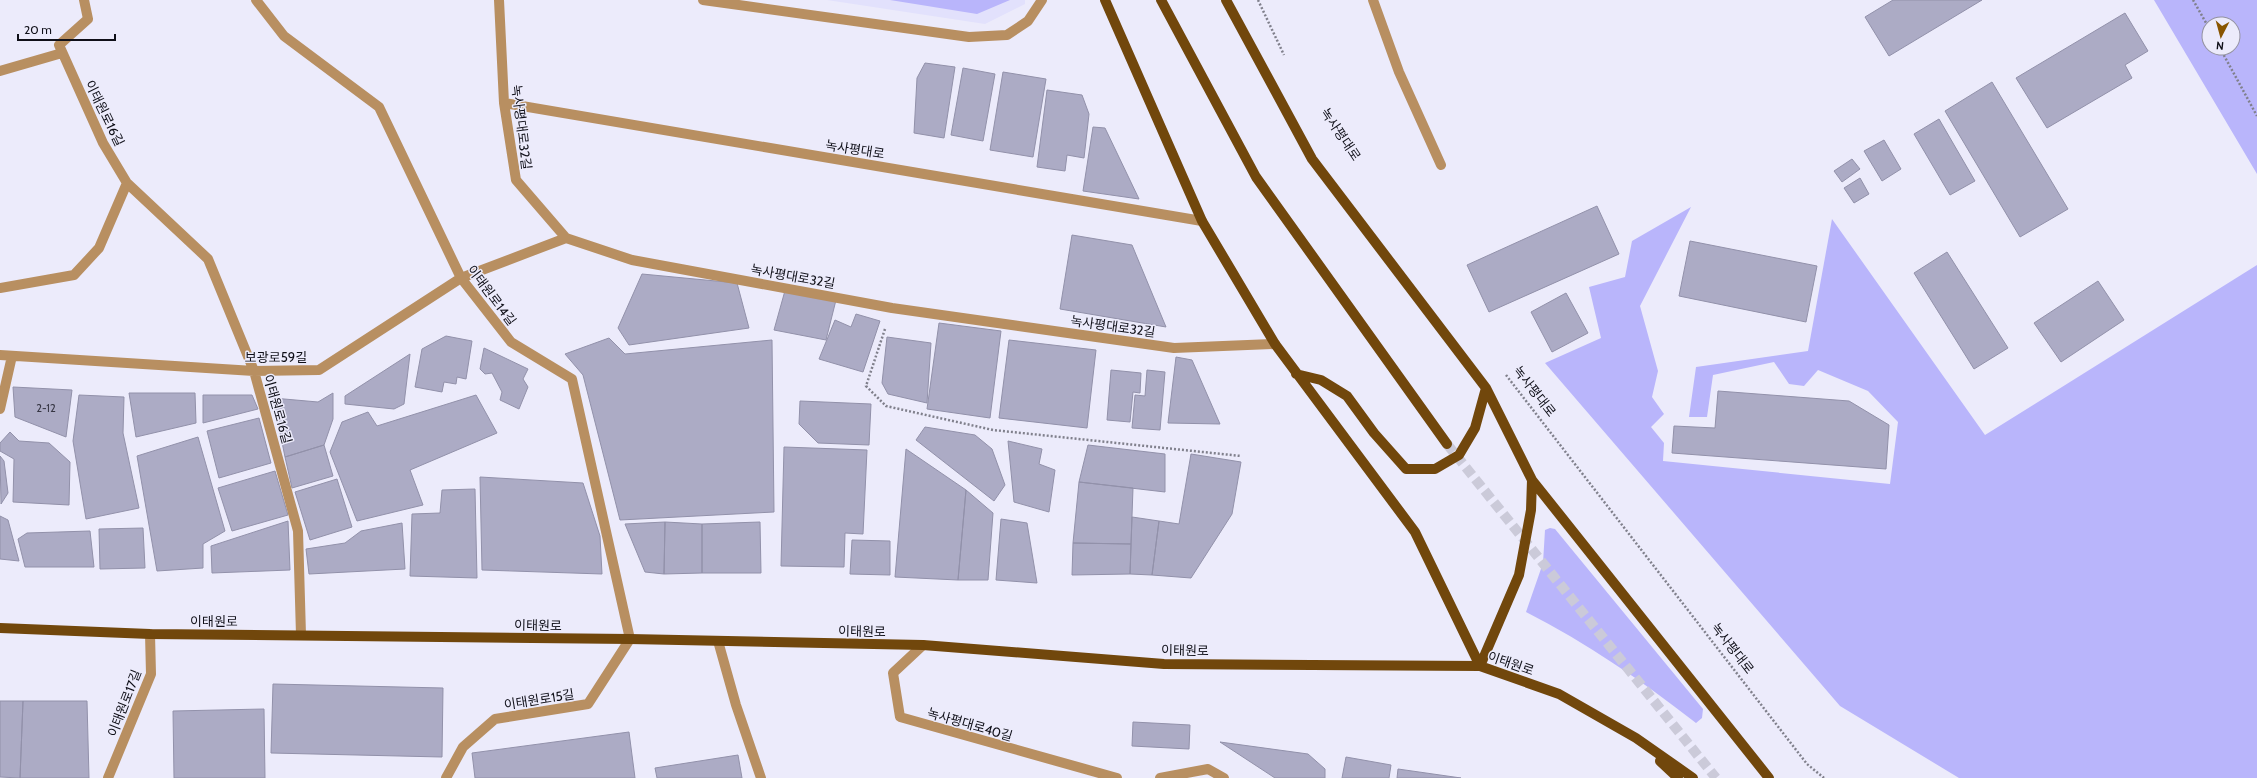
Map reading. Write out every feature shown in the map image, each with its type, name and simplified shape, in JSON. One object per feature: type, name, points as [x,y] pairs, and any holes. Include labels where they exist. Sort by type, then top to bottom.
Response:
[{"type":"main road","points":[[1105,0],[1202,221],[1275,344],[1415,532],[1480,666]]},
{"type":"main road","points":[[1161,0],[1256,177],[1447,444]]},
{"type":"main road","points":[[1226,0],[1312,159],[1486,388],[1532,480],[1769,778]]},
{"type":"main road","points":[[1296,374],[1321,380],[1347,396],[1374,433],[1406,469],[1435,469],[1459,455],[1475,428],[1486,388]]},
{"type":"main road","points":[[1480,666],[1519,575],[1531,510],[1532,480]]},
{"type":"main road","name":"이태원로","points":[[0,628],[150,634],[630,638],[923,645],[1164,664],[1480,666],[1559,694],[1636,738],[1693,778]]},
{"type":"main road","points":[[1636,738],[1678,778]]},
{"type":"street","points":[[0,71],[62,52],[59,45],[88,19],[84,0]]},
{"type":"street","name":"이태원로14길","points":[[256,0],[284,36],[379,106],[461,278],[511,342],[572,379],[630,638]]},
{"type":"street","name":"녹사평대로32길","points":[[499,0],[504,103],[516,180],[566,238],[632,260],[892,308],[1174,348],[1275,344]]},
{"type":"street","points":[[703,0],[969,38],[1007,36],[1028,21],[1042,0]]},
{"type":"street","points":[[1373,0],[1399,72],[1441,165]]},
{"type":"street","name":"이태원로16길","points":[[62,52],[104,143],[127,183],[208,259],[254,371],[298,531],[301,635]]},
{"type":"street","name":"녹사평대로","points":[[504,103],[1202,221]]},
{"type":"street","points":[[0,288],[74,275],[98,248],[127,183]]},
{"type":"street","name":"보광로59길","points":[[0,355],[254,371],[319,370],[461,278],[566,238]]},
{"type":"street","points":[[0,409],[12,356]]},
{"type":"street","name":"이태원로17길","points":[[108,778],[151,674],[150,634]]},
{"type":"street","name":"이태원로15길","points":[[446,778],[463,747],[495,719],[588,704],[630,638]]},
{"type":"street","points":[[718,641],[736,705],[761,778]]},
{"type":"street","name":"녹사평대로40길","points":[[923,645],[893,673],[900,718],[1117,778]]},
{"type":"street","points":[[1160,778],[1208,769],[1224,778]]},
{"type":"path","points":[[1258,0],[1287,62]]},
{"type":"path","points":[[2193,0],[2202,16]]},
{"type":"path","points":[[2224,56],[2257,116]]},
{"type":"path","points":[[892,308],[866,386],[886,406],[993,430],[1241,456]]},
{"type":"path","name":"녹사평대로","points":[[1503,371],[1807,764],[1824,778]]},
{"type":"shaded area","points":[[827,0],[1025,0],[1025,4],[985,24]]},
{"type":"shaded area","points":[[890,0],[1010,0],[977,14]]},
{"type":"shaded area","points":[[2154,0],[2257,0],[2257,174]]},
{"type":"shaded area","points":[[1691,207],[1640,306],[1658,371],[1652,397],[1664,414],[1651,427],[1664,443],[1663,461],[1890,484],[1898,422],[1868,391],[1818,370],[1804,386],[1789,384],[1774,362],[1713,375],[1707,417],[1689,417],[1696,367],[1808,351],[1832,219],[1985,435],[2257,265],[2257,778],[1959,778],[1840,706],[1545,363],[1601,338],[1589,287],[1625,277],[1632,241]]},
{"type":"shaded area","points":[[1550,528],[1555,529],[1703,709],[1702,718],[1696,723],[1614,663],[1526,612],[1543,563],[1545,530]]},
{"type":"building","points":[[1893,0],[1982,0],[1889,56],[1865,17]]},
{"type":"building","points":[[2125,13],[2148,51],[2125,65],[2132,78],[2047,128],[2016,78]]},
{"type":"building","points":[[925,63],[955,67],[944,138],[914,133],[917,78]]},
{"type":"building","points":[[963,68],[995,74],[983,141],[951,135]]},
{"type":"building","points":[[1003,72],[1046,79],[1033,157],[990,150]]},
{"type":"building","points":[[1992,82],[2068,209],[2020,237],[1945,111]]},
{"type":"building","points":[[1047,90],[1082,95],[1089,114],[1084,158],[1067,155],[1065,171],[1037,167]]},
{"type":"building","points":[[1939,119],[1975,181],[1950,195],[1914,134]]},
{"type":"building","points":[[1093,127],[1105,128],[1139,199],[1083,191]]},
{"type":"building","points":[[1884,140],[1901,169],[1882,181],[1864,151]]},
{"type":"building","points":[[1852,159],[1860,169],[1842,182],[1834,171]]},
{"type":"building","points":[[1860,178],[1869,194],[1854,203],[1844,188]]},
{"type":"building","points":[[1597,206],[1619,254],[1489,312],[1467,265]]},
{"type":"building","points":[[1072,235],[1132,245],[1166,327],[1060,309]]},
{"type":"building","points":[[1690,241],[1817,266],[1806,322],[1679,296]]},
{"type":"building","points":[[1947,252],[2008,348],[1974,369],[1914,273]]},
{"type":"building","points":[[642,274],[737,283],[749,328],[629,345],[618,328]]},
{"type":"building","points":[[2098,281],[2124,320],[2061,362],[2034,323]]},
{"type":"building","points":[[786,287],[836,300],[826,340],[774,330]]},
{"type":"building","points":[[1566,293],[1588,333],[1552,352],[1531,312]]},
{"type":"building","points":[[856,314],[880,321],[863,372],[819,359],[835,320],[851,327]]},
{"type":"building","points":[[939,323],[1001,331],[990,418],[927,409]]},
{"type":"building","points":[[446,336],[472,341],[466,379],[457,377],[456,384],[444,382],[442,392],[415,387],[422,349]]},
{"type":"building","points":[[887,337],[931,343],[927,403],[888,394],[882,383]]},
{"type":"building","points":[[609,338],[625,354],[772,340],[774,512],[620,520],[583,375],[565,354]]},
{"type":"building","points":[[1009,340],[1096,350],[1087,428],[999,418]]},
{"type":"building","points":[[484,348],[528,369],[523,379],[528,387],[519,409],[500,400],[502,392],[492,373],[485,374],[480,369]]},
{"type":"building","points":[[410,354],[404,404],[394,409],[345,404],[345,396]]},
{"type":"building","points":[[1176,357],[1192,360],[1220,424],[1168,423]]},
{"type":"building","points":[[1111,370],[1141,373],[1140,393],[1133,392],[1130,422],[1107,420]]},
{"type":"building","points":[[1147,370],[1165,372],[1160,430],[1132,428],[1135,395],[1145,396]]},
{"type":"building","points":[[13,387],[72,390],[66,437],[15,417]]},
{"type":"building","points":[[1718,391],[1849,401],[1889,425],[1886,469],[1672,453],[1674,426],[1715,428]]},
{"type":"building","points":[[129,393],[195,393],[196,423],[136,437]]},
{"type":"building","points":[[333,393],[333,419],[324,445],[285,457],[273,398],[318,402]]},
{"type":"building","points":[[79,395],[124,397],[123,433],[139,508],[86,519],[73,441]]},
{"type":"building","points":[[203,395],[252,395],[258,409],[203,423]]},
{"type":"building","points":[[476,395],[497,433],[410,470],[423,505],[357,521],[330,452],[342,422],[368,412],[377,426]]},
{"type":"building","points":[[800,401],[871,404],[869,445],[818,443],[799,424]]},
{"type":"building","points":[[259,418],[271,463],[219,478],[207,431]]},
{"type":"building","points":[[925,427],[975,435],[992,449],[1005,485],[994,501],[916,440]]},
{"type":"building","points":[[10,432],[19,441],[49,443],[70,462],[69,505],[13,502],[14,459],[0,451],[0,443]]},
{"type":"building","points":[[198,437],[225,531],[203,544],[203,568],[157,571],[137,456]]},
{"type":"building","points":[[1008,441],[1042,449],[1039,464],[1055,470],[1049,512],[1014,502]]},
{"type":"building","points":[[324,445],[333,476],[292,488],[285,457]]},
{"type":"building","points":[[1088,445],[1165,454],[1165,492],[1079,482]]},
{"type":"building","points":[[784,447],[867,450],[863,534],[845,533],[844,567],[781,566]]},
{"type":"building","points":[[906,449],[966,490],[958,580],[895,577]]},
{"type":"building","points":[[1191,454],[1241,462],[1232,514],[1191,578],[1152,575],[1159,521],[1179,524]]},
{"type":"building","points":[[0,456],[4,461],[8,493],[1,504]]},
{"type":"building","points":[[275,471],[288,515],[232,531],[218,488]]},
{"type":"building","points":[[480,477],[583,483],[600,536],[602,574],[482,570]]},
{"type":"building","points":[[337,479],[352,527],[310,540],[295,492]]},
{"type":"building","points":[[1079,482],[1133,488],[1131,544],[1073,543]]},
{"type":"building","points":[[475,489],[477,578],[410,576],[412,514],[440,513],[442,490]]},
{"type":"building","points":[[966,490],[993,513],[988,580],[958,580]]},
{"type":"building","points":[[0,516],[8,520],[19,561],[0,559]]},
{"type":"building","points":[[1132,517],[1159,521],[1152,575],[1130,574]]},
{"type":"building","points":[[1001,519],[1027,523],[1037,583],[996,580]]},
{"type":"building","points":[[288,521],[290,570],[212,573],[211,546]]},
{"type":"building","points":[[665,522],[664,574],[645,572],[625,524]]},
{"type":"building","points":[[665,522],[702,524],[702,573],[664,574]]},
{"type":"building","points":[[760,522],[761,573],[702,573],[702,524]]},
{"type":"building","points":[[402,523],[405,569],[309,574],[306,549],[345,543],[361,531]]},
{"type":"building","points":[[143,528],[145,568],[100,569],[99,529]]},
{"type":"building","points":[[90,531],[94,567],[25,567],[18,539],[27,533]]},
{"type":"building","points":[[852,540],[890,541],[890,575],[850,574]]},
{"type":"building","points":[[1073,543],[1131,544],[1130,574],[1072,575]]},
{"type":"building","points":[[273,684],[443,688],[442,757],[271,753]]},
{"type":"building","points":[[0,701],[23,701],[20,778],[0,777]]},
{"type":"building","points":[[23,701],[87,701],[89,778],[20,778]]},
{"type":"building","points":[[264,709],[265,778],[174,778],[173,711]]},
{"type":"building","points":[[1133,722],[1190,725],[1189,749],[1132,746]]},
{"type":"building","points":[[629,732],[635,778],[475,778],[472,753]]},
{"type":"building","points":[[1220,742],[1308,754],[1325,769],[1325,778],[1275,778]]},
{"type":"building","points":[[738,755],[742,778],[657,778],[655,768]]},
{"type":"building","points":[[1346,757],[1391,765],[1389,778],[1342,778]]},
{"type":"building","points":[[1398,769],[1461,778],[1397,778]]},
{"type":"tunnel","points":[[1447,444],[1716,778]]}]
